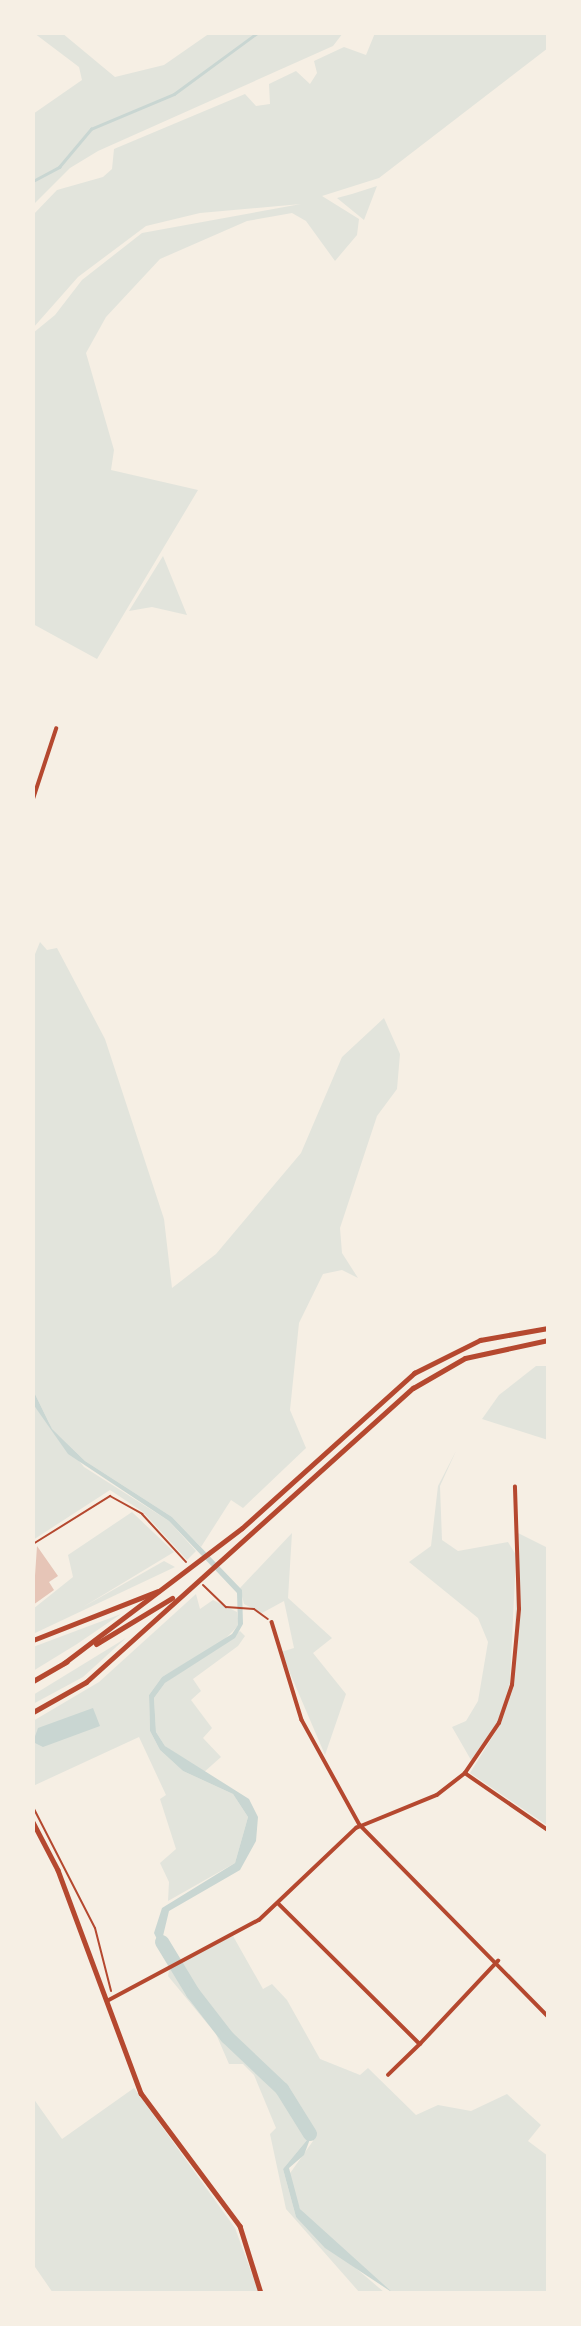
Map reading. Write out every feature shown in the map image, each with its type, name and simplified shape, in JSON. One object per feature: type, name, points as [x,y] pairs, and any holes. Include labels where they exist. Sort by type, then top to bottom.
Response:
[{"type":"highway","points":[[64,1663],[174,1583],[242,1528],[414,1373],[459,1348],[528,1329],[548,1328]]},
{"type":"highway","points":[[33,1712],[86,1682],[181,1592],[250,1538],[413,1388],[465,1358],[529,1341],[548,1340]]},
{"type":"highway","points":[[33,1640],[174,1583]]},
{"type":"highway","points":[[33,1681],[181,1592]]},
{"type":"main road","points":[[33,1822],[149,2107],[240,2226],[261,2293]]},
{"type":"street","points":[[33,799],[56,729]]},
{"type":"street","points":[[33,821],[33,879]]},
{"type":"street","points":[[107,2001],[166,1964],[245,1928],[278,1903],[360,1825],[437,1795],[465,1773],[499,1723],[512,1685],[515,1487]]},
{"type":"street","points":[[272,1622],[302,1720],[360,1825],[498,1961],[548,2016]]},
{"type":"street","points":[[465,1773],[548,1830]]},
{"type":"street","points":[[278,1903],[420,2044]]},
{"type":"street","points":[[388,2075],[498,1961]]},
{"type":"path","points":[[33,1544],[110,1496],[142,1514],[186,1562]]},
{"type":"path","points":[[204,1585],[232,1608],[248,1607],[272,1622]]},
{"type":"path","points":[[33,1807],[95,1928],[113,1999]]},
{"type":"shaded area","points":[[34,33],[62,33],[115,77],[164,65],[210,33],[343,33],[333,46],[98,151],[70,168],[33,205],[33,114],[82,80],[79,67]]},
{"type":"shaded area","points":[[375,33],[548,33],[548,48],[379,178],[322,196],[359,219],[357,235],[335,261],[306,221],[292,213],[247,221],[160,259],[106,317],[86,353],[114,450],[111,470],[198,490],[97,659],[33,624],[33,333],[55,315],[82,280],[142,233],[301,204],[200,213],[146,226],[78,277],[33,328],[33,215],[57,190],[103,177],[112,169],[114,149],[245,94],[256,106],[270,104],[269,84],[296,71],[310,84],[317,73],[314,61],[344,47],[366,55]]},
{"type":"shaded area","points":[[377,186],[364,220],[337,198],[352,194]]},
{"type":"shaded area","points":[[163,556],[187,615],[152,607],[129,611]]},
{"type":"shaded area","points":[[40,942],[47,950],[57,948],[105,1039],[164,1219],[172,1288],[216,1254],[301,1153],[342,1057],[384,1018],[400,1054],[397,1089],[377,1116],[340,1228],[342,1253],[358,1278],[342,1270],[323,1274],[299,1323],[290,1410],[306,1448],[243,1508],[231,1500],[201,1547],[172,1517],[85,1461],[52,1429],[33,1390],[33,959]]},
{"type":"shaded area","points":[[536,1366],[548,1366],[548,1440],[482,1419],[499,1395]]},
{"type":"shaded area","points":[[33,1390],[52,1429],[85,1461],[172,1517],[242,1590],[243,1624],[235,1638],[165,1683],[154,1698],[156,1732],[165,1746],[249,1799],[258,1817],[256,1841],[240,1870],[169,1911],[163,1936],[176,1955],[167,1960],[154,1933],[162,1908],[235,1863],[248,1817],[233,1794],[183,1771],[160,1750],[150,1731],[149,1695],[162,1677],[232,1634],[238,1625],[237,1593],[169,1521],[68,1454],[33,1404]]},
{"type":"shaded area","points":[[33,1404],[84,1467],[169,1521],[196,1551],[187,1560],[143,1512],[110,1490],[33,1540]]},
{"type":"shaded area","points":[[456,1451],[440,1486],[442,1540],[458,1551],[508,1542],[516,1555],[510,1683],[498,1722],[471,1760],[452,1727],[466,1721],[478,1701],[488,1642],[478,1618],[409,1562],[431,1546],[438,1486]]},
{"type":"shaded area","points":[[132,1512],[174,1552],[83,1607],[164,1561],[175,1567],[33,1634],[33,1609],[73,1577],[68,1555]]},
{"type":"shaded area","points":[[292,1533],[288,1598],[332,1638],[313,1653],[346,1694],[325,1755],[281,1652],[294,1648],[284,1601],[262,1613],[244,1604],[240,1588]]},
{"type":"shaded area","points":[[518,1533],[548,1548],[548,1826],[470,1773],[501,1723],[513,1685]]},
{"type":"shaded area","points":[[196,1594],[200,1609],[213,1600],[237,1612],[239,1625],[222,1642],[162,1677],[149,1695],[150,1731],[160,1750],[183,1771],[233,1794],[248,1817],[235,1863],[168,1901],[169,1882],[160,1863],[176,1849],[160,1799],[166,1795],[139,1737],[33,1786],[33,1721],[99,1682]]},
{"type":"shaded area","points":[[121,1614],[77,1644],[33,1671],[33,1647]]},
{"type":"shaded area","points":[[240,1631],[245,1636],[238,1646],[193,1679],[201,1691],[191,1700],[212,1728],[203,1738],[221,1757],[203,1773],[165,1746],[156,1732],[154,1698],[165,1683]]},
{"type":"shaded area","points":[[126,1638],[83,1677],[33,1704],[33,1695]]},
{"type":"shaded area","points":[[93,1708],[100,1726],[43,1747],[33,1742],[38,1728]]},
{"type":"shaded area","points":[[233,1936],[263,1989],[272,1984],[287,2000],[320,2059],[360,2075],[368,2068],[416,2115],[438,2105],[471,2111],[507,2094],[541,2125],[528,2141],[548,2156],[548,2293],[393,2293],[320,2233],[300,2209],[288,2176],[313,2141],[306,2121],[260,2063],[227,2037],[174,1963]]},
{"type":"shaded area","points":[[174,1963],[227,2037],[260,2063],[313,2131],[304,2155],[289,2168],[300,2209],[393,2293],[325,2248],[296,2217],[283,2169],[307,2140],[307,2130],[273,2083],[208,2019]]},
{"type":"shaded area","points":[[170,1966],[208,2019],[273,2083],[308,2130],[307,2140],[283,2169],[296,2217],[385,2293],[360,2293],[286,2209],[270,2134],[276,2128],[254,2075],[243,2064],[229,2064],[216,2034],[168,1976]]},
{"type":"shaded area","points":[[134,2088],[235,2228],[259,2293],[53,2293],[33,2264],[33,2098],[62,2139]]},
{"type":"building","points":[[37,1546],[58,1576],[49,1582],[54,1590],[33,1605]]},
{"type":"waterway","points":[[33,181],[59,167],[91,129],[174,94],[257,33]]},
{"type":"waterway","points":[[162,1942],[193,1993],[227,2037],[282,2089],[310,2134]]}]
